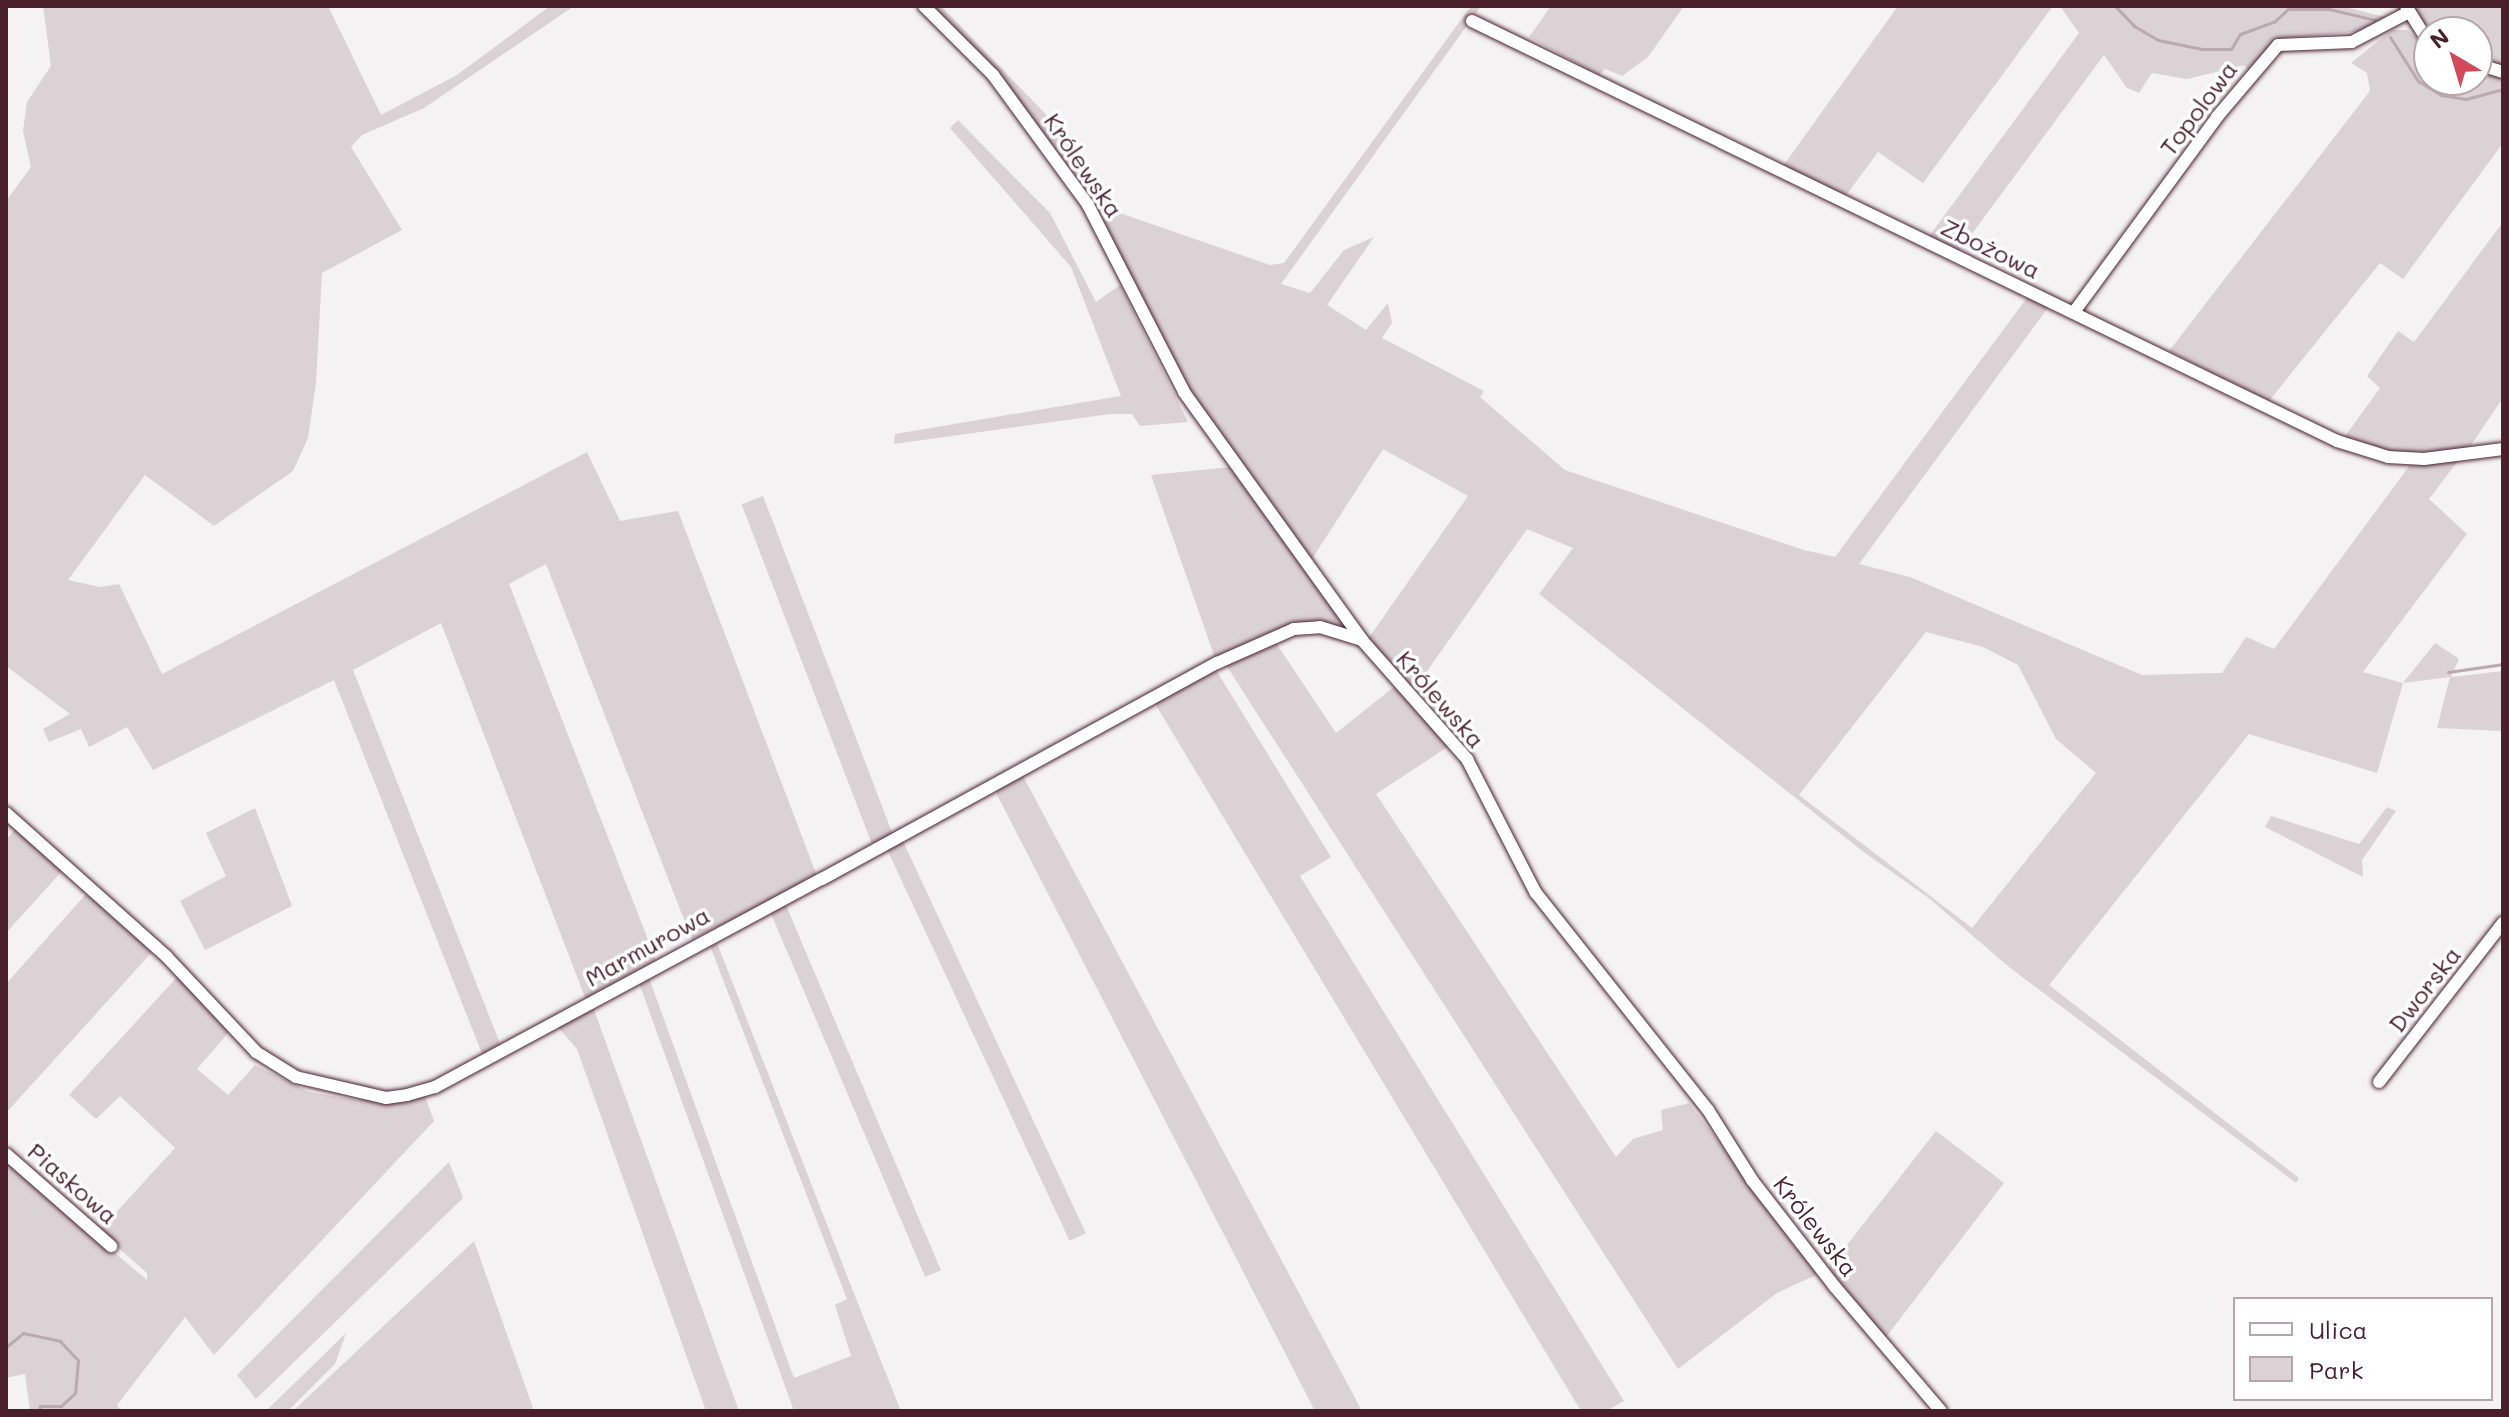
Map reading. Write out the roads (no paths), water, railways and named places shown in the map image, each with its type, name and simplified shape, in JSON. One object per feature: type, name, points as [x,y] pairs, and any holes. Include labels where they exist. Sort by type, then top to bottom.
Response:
[{"type":"street","name":"Królewska","points":[[924,6],[993,75],[1088,205],[1184,392],[1362,640],[1467,759],[1536,893],[1708,1110],[1752,1180],[1835,1287],[1941,1411]]},
{"type":"street","name":"Topolowa","points":[[2074,312],[2217,117],[2278,45],[2352,42],[2408,9]]},
{"type":"street","name":"Zbożowa","points":[[1472,21],[2364,452],[2424,459],[2503,449]]},
{"type":"street","name":"Marmurowa","points":[[6,813],[166,956],[256,1052],[296,1077],[386,1098],[435,1087],[1217,663],[1294,629],[1320,627],[1362,640]]},
{"type":"street","name":"Dworska","points":[[2379,1082],[2503,923]]},
{"type":"street","name":"Piaskowa","points":[[6,1154],[111,1246]]},
{"type":"waterway","points":[[2115,6],[2134,26],[2158,40],[2202,49],[2231,49],[2240,34],[2275,21],[2288,9],[2329,9],[2375,20]]},
{"type":"waterway","points":[[2390,37],[2418,81],[2441,95],[2466,99],[2503,89]]},
{"type":"waterway","points":[[2448,672],[2503,664]]},
{"type":"waterway","points":[[6,1347],[23,1333],[60,1341],[78,1360],[75,1393],[61,1406],[40,1406],[39,1411]]}]
